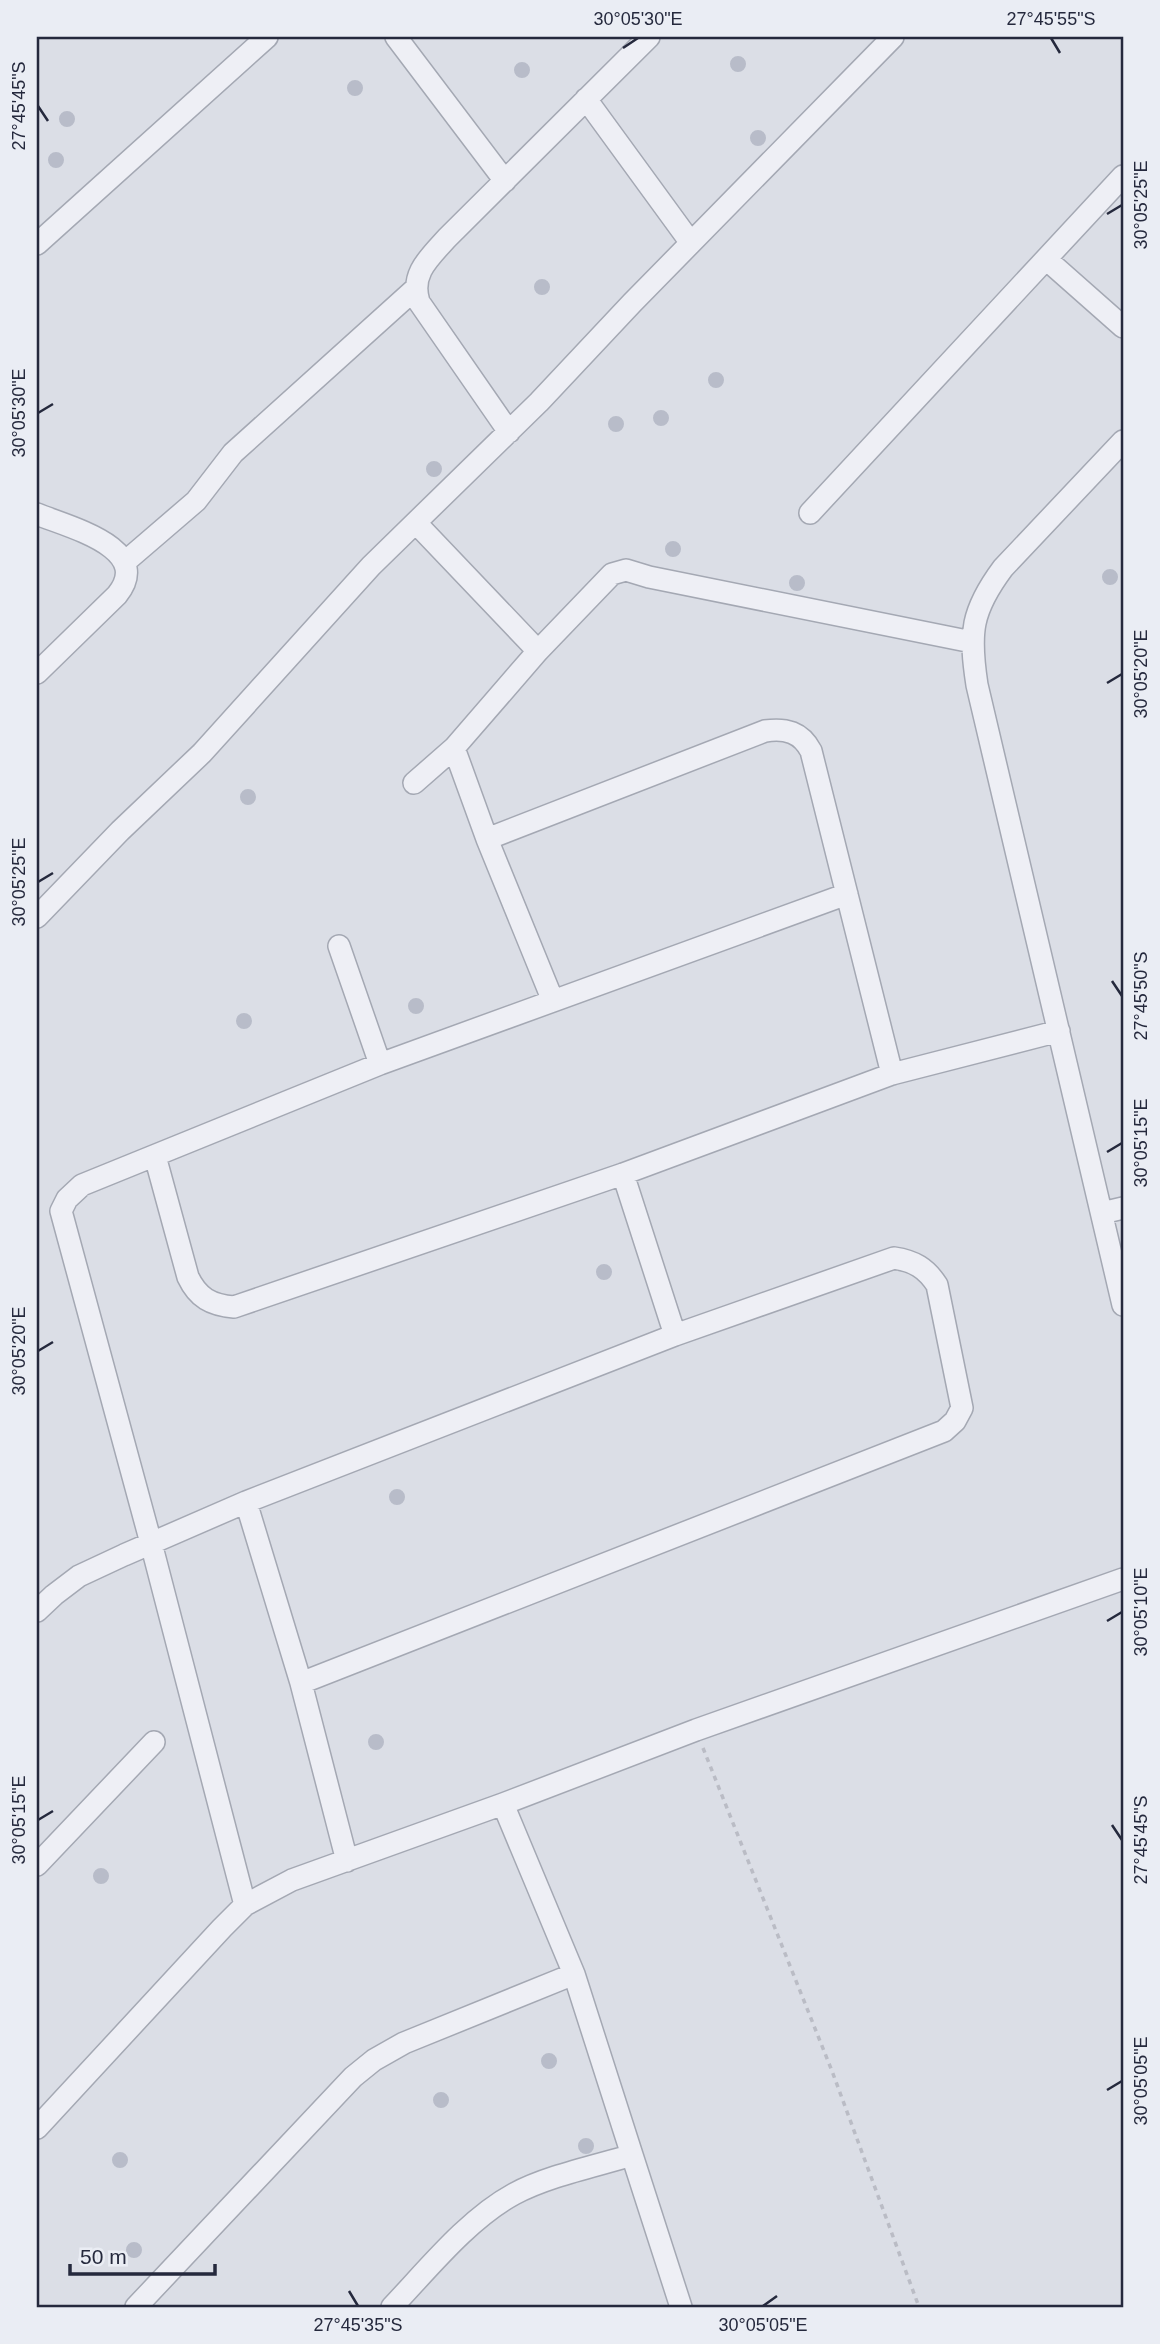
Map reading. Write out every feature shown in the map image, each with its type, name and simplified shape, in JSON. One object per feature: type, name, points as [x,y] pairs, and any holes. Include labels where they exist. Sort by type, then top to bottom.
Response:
[{"type":"street","points":[[37,244],[267,37]]},
{"type":"street","points":[[396,37],[505,181]]},
{"type":"street","points":[[509,432],[419,302],[415,289],[417,277],[425,263],[649,37]]},
{"type":"street","points":[[37,917],[120,831],[202,753],[371,566],[509,432],[691,243],[870,45],[893,37]]},
{"type":"street","points":[[586,99],[691,243]]},
{"type":"street","points":[[810,513],[1123,176]]},
{"type":"street","points":[[1046,259],[1123,327]]},
{"type":"street","points":[[125,562],[196,501],[233,453],[415,289]]},
{"type":"street","points":[[1123,441],[1003,568],[987,590],[975,617],[972,642],[977,685],[1123,1305]]},
{"type":"street","points":[[37,514],[111,545],[125,562],[125,580],[117,595],[37,673]]},
{"type":"street","points":[[416,523],[538,651]]},
{"type":"street","points":[[414,783],[454,748],[538,651],[601,584],[612,574],[626,570],[649,577],[972,642]]},
{"type":"street","points":[[487,839],[765,732],[778,729],[806,740],[892,1074]]},
{"type":"street","points":[[454,748],[487,839],[553,1001]]},
{"type":"street","points":[[246,1905],[61,1211],[66,1199],[82,1185],[380,1064],[847,894]]},
{"type":"street","points":[[339,946],[380,1064]]},
{"type":"street","points":[[155,1156],[192,1286],[209,1303],[234,1307],[623,1174],[892,1074],[1059,1031]]},
{"type":"street","points":[[623,1174],[675,1335]]},
{"type":"street","points":[[1102,1213],[1123,1208]]},
{"type":"street","points":[[37,1611],[79,1576],[151,1543],[246,1502],[675,1335],[894,1258],[907,1259],[918,1264],[929,1273],[937,1285],[962,1408],[955,1421],[944,1431],[301,1684]]},
{"type":"street","points":[[246,1502],[301,1684],[347,1861]]},
{"type":"street","points":[[37,2128],[246,1905],[292,1880],[503,1804],[696,1730],[1123,1579]]},
{"type":"street","points":[[37,1865],[154,1742]]},
{"type":"street","points":[[503,1804],[574,1974],[681,2307]]},
{"type":"street","points":[[136,2307],[353,2077],[374,2060],[404,2043],[574,1974]]},
{"type":"street","points":[[392,2307],[448,2248],[514,2194],[632,2155]]},
{"type":"path","points":[[696,1730],[832,2071],[919,2307]]},
{"type":"building","points":[[735,56],[741,56],[746,64],[744,70],[735,72],[730,67],[730,61]]},
{"type":"building","points":[[519,62],[525,62],[530,70],[528,76],[519,78],[514,73],[514,67]]},
{"type":"building","points":[[352,80],[358,80],[363,88],[361,94],[352,96],[347,91],[347,85]]},
{"type":"building","points":[[64,111],[70,111],[75,119],[73,125],[64,127],[59,122],[59,116]]},
{"type":"building","points":[[755,130],[761,130],[766,138],[764,144],[755,146],[750,141],[750,135]]},
{"type":"building","points":[[53,152],[59,152],[64,160],[62,166],[53,168],[48,163],[48,157]]},
{"type":"building","points":[[539,279],[545,279],[550,287],[548,293],[539,295],[534,290],[534,284]]},
{"type":"building","points":[[713,372],[719,372],[724,380],[722,386],[713,388],[708,383],[708,377]]},
{"type":"building","points":[[658,410],[664,410],[669,418],[667,424],[658,426],[653,421],[653,415]]},
{"type":"building","points":[[613,416],[619,416],[624,424],[622,430],[613,432],[608,427],[608,421]]},
{"type":"building","points":[[431,461],[437,461],[442,469],[440,475],[431,477],[426,472],[426,466]]},
{"type":"building","points":[[670,541],[676,541],[681,549],[679,555],[670,557],[665,552],[665,546]]},
{"type":"building","points":[[1107,569],[1113,569],[1118,577],[1116,583],[1107,585],[1102,580],[1102,574]]},
{"type":"building","points":[[794,575],[800,575],[805,583],[803,589],[794,591],[789,586],[789,580]]},
{"type":"building","points":[[245,789],[251,789],[256,797],[254,803],[245,805],[240,800],[240,794]]},
{"type":"building","points":[[413,998],[419,998],[424,1006],[422,1012],[413,1014],[408,1009],[408,1003]]},
{"type":"building","points":[[241,1013],[247,1013],[252,1021],[250,1027],[241,1029],[236,1024],[236,1018]]},
{"type":"building","points":[[601,1264],[607,1264],[612,1272],[610,1278],[601,1280],[596,1275],[596,1269]]},
{"type":"building","points":[[394,1489],[400,1489],[405,1497],[403,1503],[394,1505],[389,1500],[389,1494]]},
{"type":"building","points":[[373,1734],[379,1734],[384,1742],[382,1748],[373,1750],[368,1745],[368,1739]]},
{"type":"building","points":[[98,1868],[104,1868],[109,1876],[107,1882],[98,1884],[93,1879],[93,1873]]},
{"type":"building","points":[[546,2053],[552,2053],[557,2061],[555,2067],[546,2069],[541,2064],[541,2058]]},
{"type":"building","points":[[438,2092],[444,2092],[449,2100],[447,2106],[438,2108],[433,2103],[433,2097]]},
{"type":"building","points":[[583,2138],[589,2138],[594,2146],[592,2152],[583,2154],[578,2149],[578,2143]]},
{"type":"building","points":[[117,2152],[123,2152],[128,2160],[126,2166],[117,2168],[112,2163],[112,2157]]},
{"type":"building","points":[[131,2242],[137,2242],[142,2250],[140,2256],[131,2258],[126,2253],[126,2247]]}]
